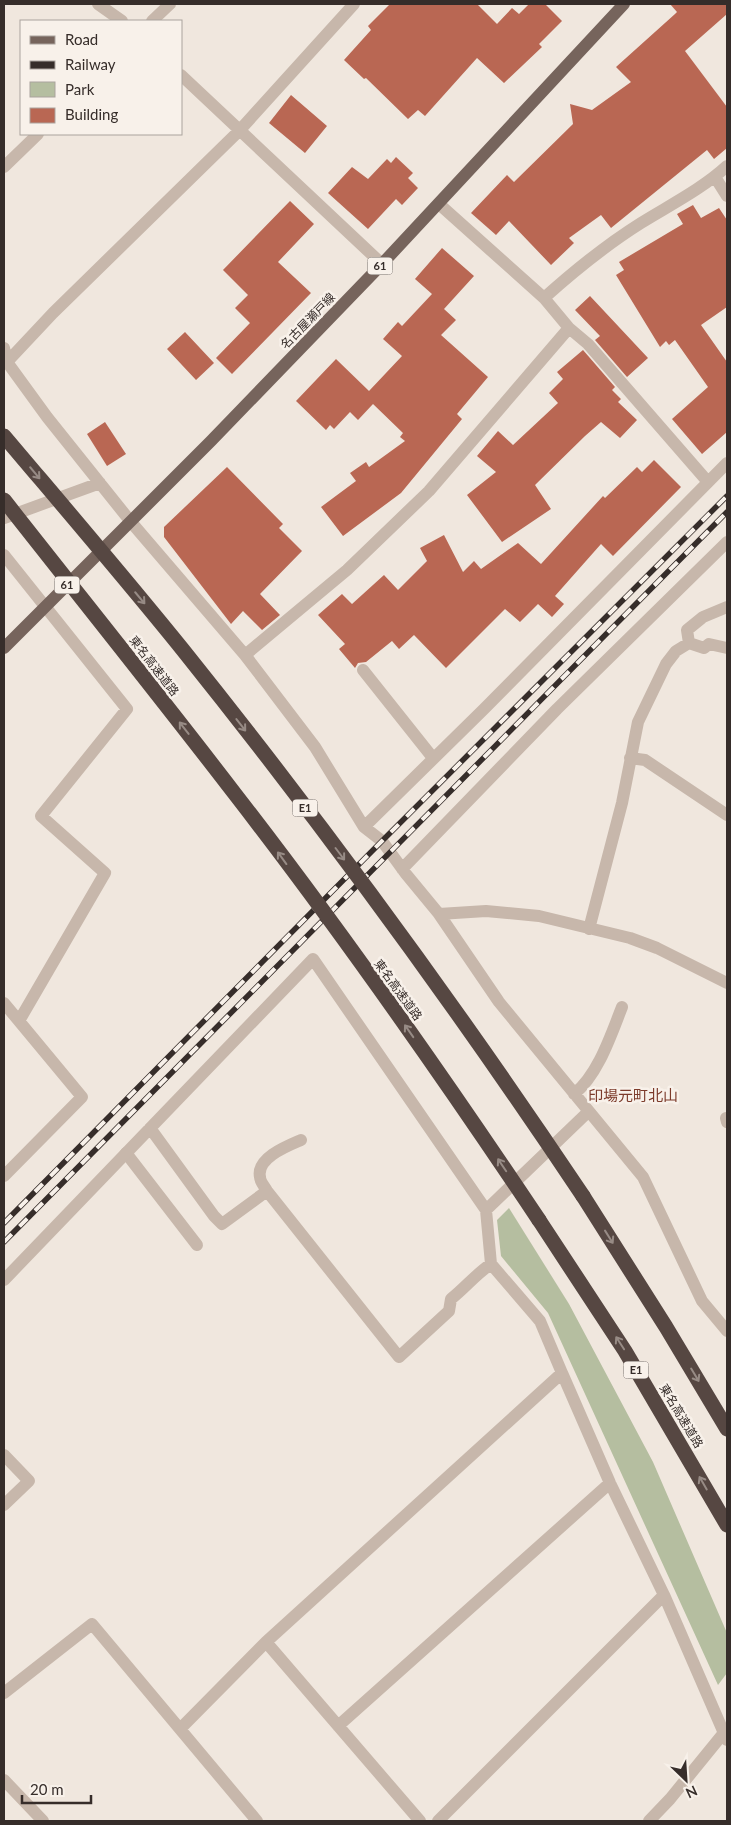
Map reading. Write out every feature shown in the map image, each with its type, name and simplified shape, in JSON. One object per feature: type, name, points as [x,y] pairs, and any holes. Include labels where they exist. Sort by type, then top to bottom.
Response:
[{"type":"highway","name":"E1","points":[[4,436],[183,650],[308,812],[442,991],[583,1196],[666,1327],[727,1429]]},
{"type":"highway","name":"東名高速道路","points":[[4,500],[237,796],[378,988],[468,1115],[625,1351],[727,1525]]},
{"type":"main road","name":"名古屋瀬戸線","points":[[4,648],[131,522],[382,264],[439,204],[618,6]]},
{"type":"street","points":[[98,4],[121,20]]},
{"type":"street","points":[[153,20],[170,4]]},
{"type":"street","points":[[7,362],[53,314],[240,131],[354,4]]},
{"type":"street","points":[[182,76],[382,264]]},
{"type":"street","points":[[4,167],[37,135]]},
{"type":"street","points":[[544,298],[573,272],[638,224],[715,177],[727,166]]},
{"type":"street","points":[[715,177],[727,196]]},
{"type":"street","points":[[439,204],[544,298],[569,328],[588,344],[708,482]]},
{"type":"street","points":[[245,655],[347,570],[429,491],[569,328]]},
{"type":"street","points":[[4,348],[7,362],[47,417],[131,522],[245,655],[315,747],[364,826],[382,840],[402,869],[439,914],[499,1002],[643,1177],[702,1301],[727,1331]]},
{"type":"street","points":[[364,826],[491,702],[727,463]]},
{"type":"street","points":[[4,518],[100,483]]},
{"type":"street","points":[[402,869],[557,709],[727,542]]},
{"type":"street","points":[[4,555],[127,710],[40,816],[105,873],[19,1022]]},
{"type":"street","points":[[689,643],[688,630],[703,617],[727,608]]},
{"type":"street","points":[[689,643],[704,648],[709,644],[727,648]]},
{"type":"street","points":[[589,929],[622,803],[638,722],[666,664],[676,651],[689,643]]},
{"type":"street","points":[[362,670],[433,758]]},
{"type":"street","points":[[630,758],[645,760],[727,815]]},
{"type":"street","points":[[439,914],[486,911],[539,916],[630,938],[657,948],[727,984]]},
{"type":"street","points":[[4,1280],[313,959],[486,1210],[491,1264],[540,1321],[610,1483],[664,1595],[726,1734],[650,1821]]},
{"type":"street","points":[[4,1003],[82,1097],[4,1176]]},
{"type":"street","points":[[574,1094],[582,1088],[598,1063],[622,1007]]},
{"type":"street","points":[[486,1210],[588,1112]]},
{"type":"street","points":[[727,1118],[727,1122]]},
{"type":"street","points":[[150,1128],[214,1216],[222,1224],[267,1191]]},
{"type":"street","points":[[301,1140],[269,1156],[260,1171],[260,1179],[267,1191],[399,1357],[449,1311],[451,1299],[466,1287],[476,1274],[491,1264]]},
{"type":"street","points":[[126,1153],[197,1245]]},
{"type":"street","points":[[180,1729],[266,1642],[562,1374]]},
{"type":"street","points":[[4,1455],[29,1481],[4,1505]]},
{"type":"street","points":[[338,1726],[610,1483]]},
{"type":"street","points":[[438,1821],[664,1595]]},
{"type":"street","points":[[4,1693],[92,1624],[257,1821]]},
{"type":"street","points":[[266,1642],[420,1821]]},
{"type":"street","points":[[4,1780],[43,1821]]},
{"type":"green space","points":[[509,1208],[569,1304],[653,1462],[727,1633],[727,1673],[718,1685],[548,1313],[501,1256],[497,1220]]},
{"type":"building","points":[[390,4],[477,4],[497,24],[512,8],[519,14],[529,4],[545,4],[562,21],[539,44],[542,47],[504,83],[477,58],[425,116],[418,110],[408,119],[366,78],[364,79],[344,60],[371,30],[368,26]]},
{"type":"building","points":[[670,4],[727,4],[727,14],[685,51],[727,107],[727,148],[714,159],[707,150],[611,228],[601,215],[569,238],[574,243],[551,265],[509,221],[496,235],[471,213],[507,175],[514,182],[573,124],[570,104],[592,110],[631,82],[616,67],[677,12]]},
{"type":"building","points":[[291,95],[327,126],[305,153],[269,123]]},
{"type":"building","points":[[396,157],[413,173],[408,178],[418,188],[402,205],[396,199],[368,229],[328,193],[352,167],[368,179],[387,159],[391,163]]},
{"type":"building","points":[[290,201],[314,224],[278,262],[311,293],[232,374],[216,358],[250,323],[235,308],[248,295],[223,270]]},
{"type":"building","points":[[693,205],[701,218],[719,208],[727,220],[727,307],[701,325],[727,362],[727,432],[702,454],[672,419],[708,387],[675,340],[669,345],[666,341],[660,347],[616,275],[624,270],[619,262],[683,224],[677,214]]},
{"type":"building","points":[[442,248],[474,276],[444,309],[456,320],[441,335],[488,377],[457,414],[462,419],[401,493],[343,536],[321,507],[356,481],[350,473],[366,462],[369,467],[405,441],[400,437],[403,433],[373,404],[358,420],[350,412],[334,429],[330,425],[326,430],[296,401],[336,359],[369,391],[402,356],[383,339],[398,322],[402,326],[432,294],[415,279]]},
{"type":"building","points":[[590,296],[648,358],[627,377],[595,340],[600,336],[575,310]]},
{"type":"building","points":[[185,332],[214,363],[196,380],[167,349]]},
{"type":"building","points":[[583,350],[615,387],[612,390],[621,399],[618,402],[637,420],[620,438],[601,422],[585,436],[535,485],[551,509],[502,542],[467,495],[496,472],[477,456],[498,431],[513,445],[558,403],[549,393],[563,379],[557,372]]},
{"type":"building","points":[[105,422],[126,454],[107,466],[87,434]]},
{"type":"building","points":[[654,460],[681,487],[613,556],[601,544],[555,596],[564,604],[552,617],[538,604],[520,622],[505,609],[446,668],[414,635],[399,649],[392,641],[366,662],[358,663],[355,668],[339,649],[345,644],[318,615],[342,594],[352,604],[384,575],[398,590],[427,561],[420,548],[444,535],[463,572],[474,561],[481,569],[518,543],[541,564],[603,496],[605,498],[637,467],[642,472]]},
{"type":"building","points":[[227,467],[283,524],[279,528],[302,551],[260,594],[280,615],[262,630],[243,611],[231,624],[164,537],[164,527]]},
{"type":"railway","points":[[4,1223],[727,496]]},
{"type":"railway","points":[[4,1242],[727,512]]},
{"type":"district","name":"印場元町北山","points":[[633,1096]]}]
